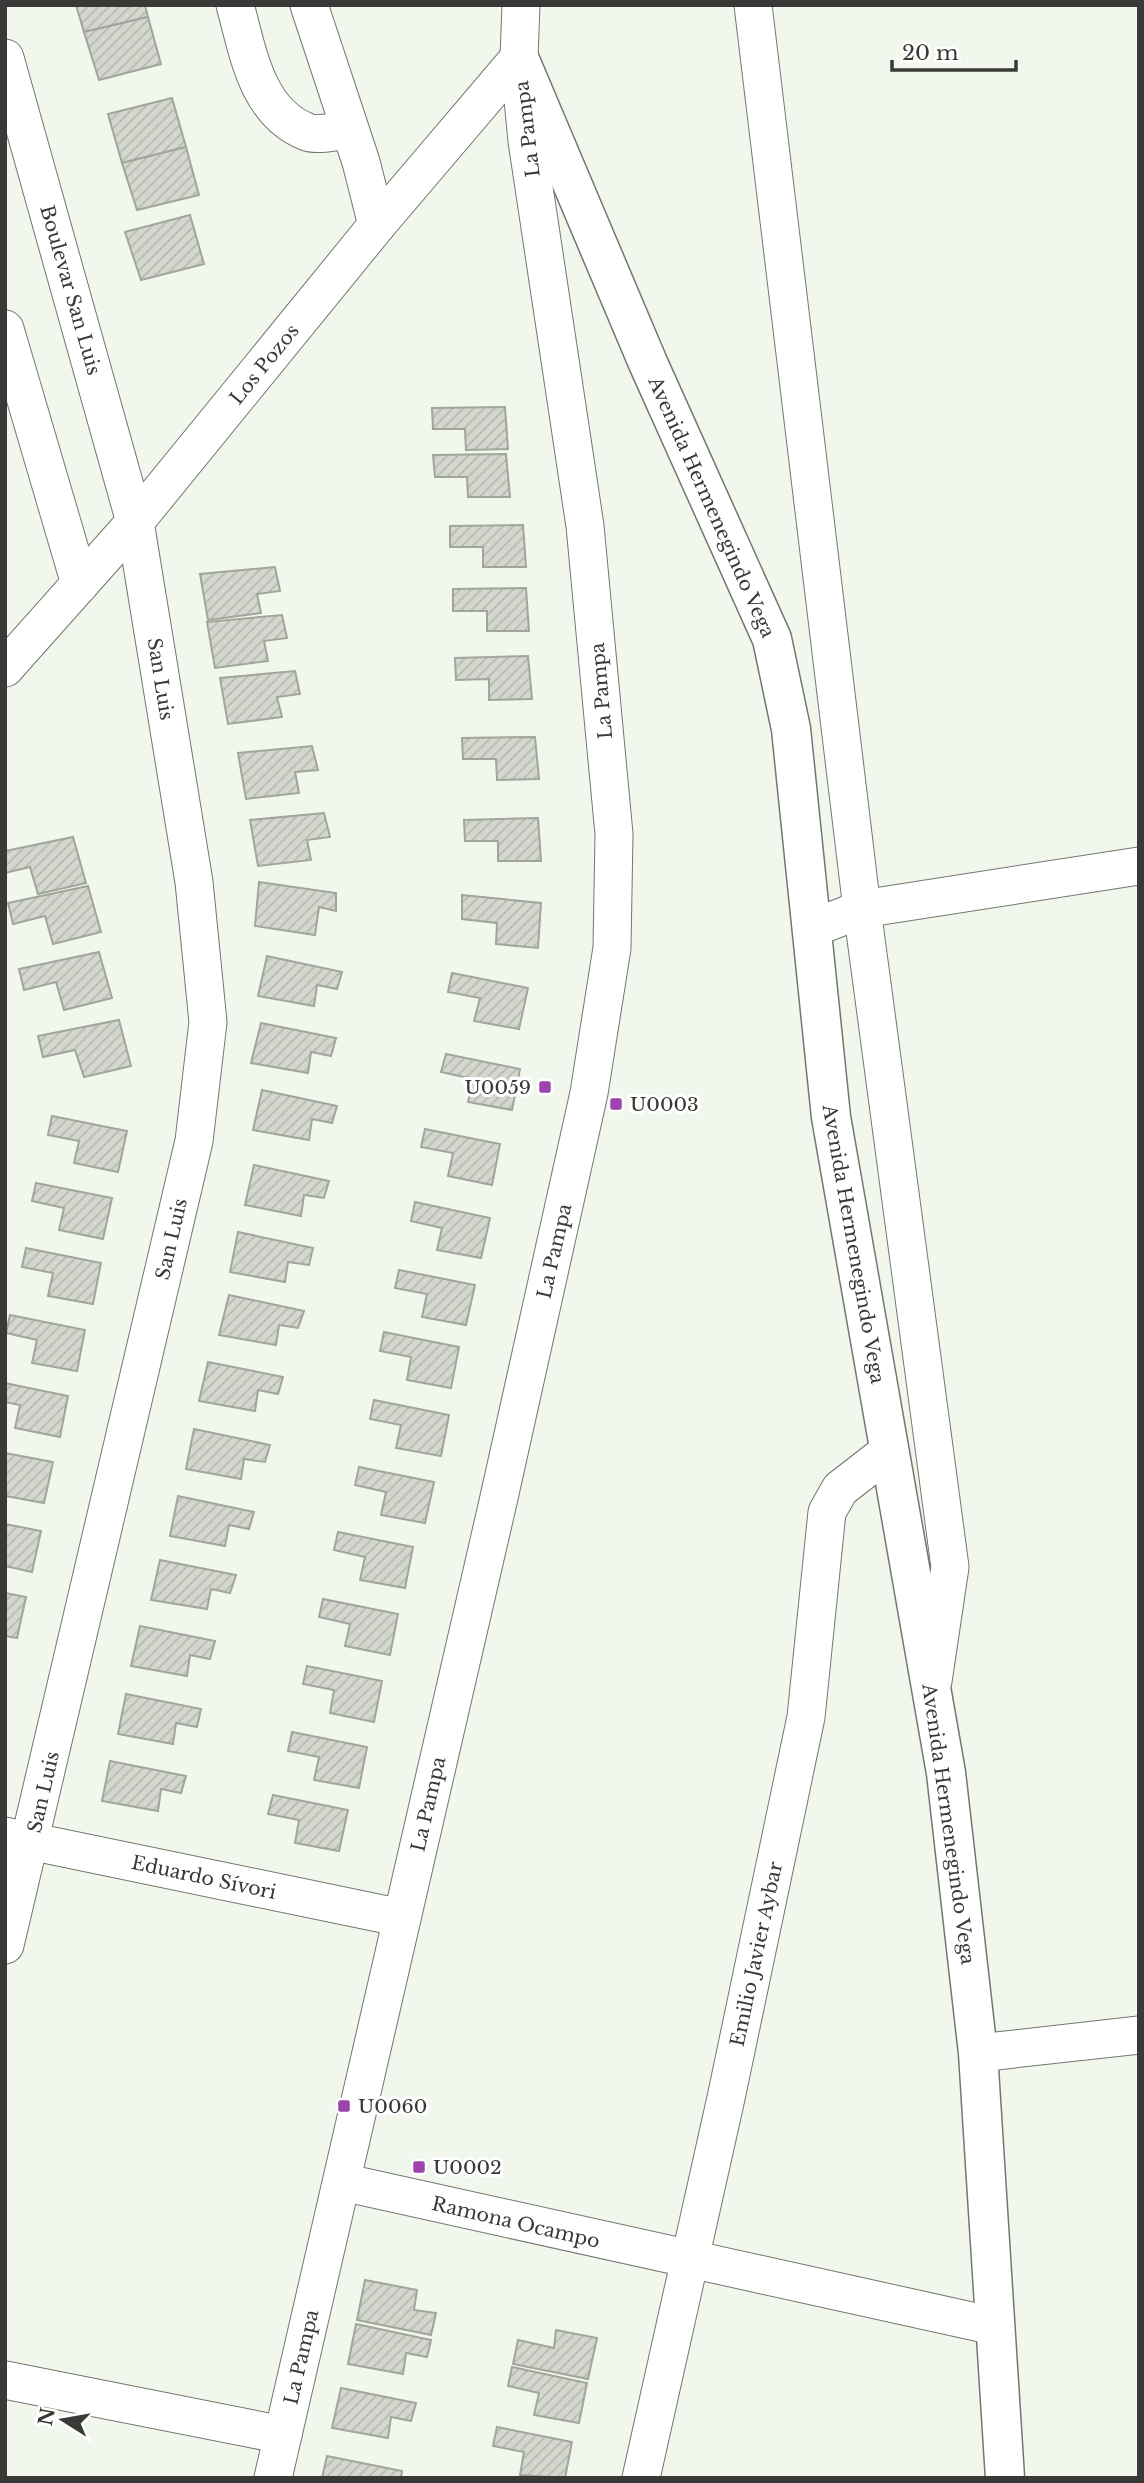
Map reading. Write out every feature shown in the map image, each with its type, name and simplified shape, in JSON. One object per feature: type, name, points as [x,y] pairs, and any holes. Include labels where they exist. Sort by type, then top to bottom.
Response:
[{"type":"street","points":[[235,5],[257,82],[277,113],[308,133],[349,130]]},
{"type":"street","points":[[309,5],[376,225]]},
{"type":"street","name":"La Pampa","points":[[273,2478],[589,1093],[612,948],[614,834],[585,526],[527,141],[519,58],[521,5]]},
{"type":"street","points":[[753,5],[862,909],[950,1567],[931,1691]]},
{"type":"street","name":"Boulevar San Luis","points":[[5,58],[135,522]]},
{"type":"street","name":"Los Pozos","points":[[5,668],[135,522],[376,225],[519,58]]},
{"type":"street","name":"Avenida Hermenegindo Vega","points":[[519,58],[648,363],[772,639],[791,729],[831,1117],[946,1773],[978,2053],[1005,2478]]},
{"type":"street","points":[[5,328],[80,584]]},
{"type":"street","name":"San Luis","points":[[5,1945],[18,1838],[194,1141],[208,1023],[194,882],[135,522]]},
{"type":"street","points":[[813,928],[862,909],[1139,866]]},
{"type":"street","name":"Emilio Javier Aybar","points":[[641,2478],[806,1717],[827,1512],[840,1489],[890,1451]]},
{"type":"street","name":"Eduardo Sívori","points":[[18,1838],[402,1918]]},
{"type":"street","points":[[978,2053],[1139,2035]]},
{"type":"street","name":"Ramona Ocampo","points":[[342,2182],[994,2326]]},
{"type":"street","points":[[5,2380],[283,2435]]},
{"type":"building","points":[[76,5],[145,5],[148,17],[84,32]]},
{"type":"building","points":[[148,17],[161,64],[99,80],[84,32]]},
{"type":"building","points":[[172,98],[186,147],[122,163],[108,114]]},
{"type":"building","points":[[186,147],[199,195],[137,210],[122,163]]},
{"type":"building","points":[[190,215],[204,264],[141,280],[125,232]]},
{"type":"building","points":[[505,407],[508,449],[466,450],[465,429],[433,429],[432,408]]},
{"type":"building","points":[[506,454],[510,497],[468,497],[467,477],[435,477],[433,455]]},
{"type":"building","points":[[523,525],[526,567],[483,567],[483,547],[450,547],[450,526]]},
{"type":"building","points":[[275,567],[280,591],[257,594],[261,613],[208,620],[200,574]]},
{"type":"building","points":[[526,588],[529,631],[487,631],[487,611],[453,611],[453,589]]},
{"type":"building","points":[[282,615],[287,638],[264,641],[268,661],[215,668],[207,622]]},
{"type":"building","points":[[528,656],[532,699],[489,700],[489,679],[456,680],[455,658]]},
{"type":"building","points":[[295,671],[300,694],[277,697],[282,717],[228,724],[220,678]]},
{"type":"building","points":[[535,737],[539,779],[497,780],[496,759],[463,759],[462,738]]},
{"type":"building","points":[[312,746],[318,770],[295,772],[299,793],[246,799],[238,753]]},
{"type":"building","points":[[324,813],[330,837],[307,840],[311,860],[258,866],[250,820]]},
{"type":"building","points":[[538,818],[541,861],[498,861],[498,841],[465,841],[464,820]]},
{"type":"building","points":[[73,837],[86,883],[38,894],[30,867],[5,873],[5,851]]},
{"type":"building","points":[[259,882],[336,893],[336,911],[319,907],[315,935],[255,926]]},
{"type":"building","points":[[88,886],[101,932],[53,944],[45,916],[13,924],[8,903]]},
{"type":"building","points":[[462,895],[541,903],[538,948],[496,944],[497,923],[462,919]]},
{"type":"building","points":[[99,952],[112,998],[64,1010],[56,982],[24,990],[19,969]]},
{"type":"building","points":[[267,956],[342,972],[337,989],[317,985],[314,1006],[258,996]]},
{"type":"building","points":[[452,973],[528,988],[519,1029],[474,1021],[480,998],[448,992]]},
{"type":"building","points":[[119,1020],[131,1066],[84,1077],[75,1050],[43,1057],[38,1036]]},
{"type":"building","points":[[261,1023],[336,1038],[331,1056],[311,1052],[308,1073],[251,1063]]},
{"type":"building","points":[[446,1054],[520,1069],[512,1110],[468,1102],[473,1079],[441,1072]]},
{"type":"building","points":[[262,1090],[337,1106],[332,1123],[312,1119],[309,1140],[253,1130]]},
{"type":"building","points":[[52,1116],[127,1131],[118,1172],[74,1163],[79,1141],[48,1135]]},
{"type":"building","points":[[425,1129],[500,1144],[492,1185],[448,1176],[453,1153],[421,1147]]},
{"type":"building","points":[[254,1165],[329,1181],[324,1198],[304,1195],[301,1216],[245,1205]]},
{"type":"building","points":[[36,1183],[112,1198],[103,1239],[59,1230],[64,1208],[32,1201]]},
{"type":"building","points":[[415,1202],[490,1218],[481,1258],[437,1250],[442,1228],[411,1221]]},
{"type":"building","points":[[238,1232],[313,1248],[309,1265],[288,1262],[285,1282],[230,1272]]},
{"type":"building","points":[[26,1248],[101,1263],[93,1304],[48,1296],[53,1273],[22,1267]]},
{"type":"building","points":[[399,1270],[475,1285],[466,1325],[422,1317],[427,1294],[395,1288]]},
{"type":"building","points":[[229,1295],[304,1311],[298,1328],[279,1325],[276,1345],[219,1335]]},
{"type":"building","points":[[10,1315],[85,1330],[77,1371],[32,1363],[37,1340],[6,1333]]},
{"type":"building","points":[[384,1332],[459,1347],[451,1388],[407,1380],[411,1357],[380,1351]]},
{"type":"building","points":[[208,1362],[283,1377],[278,1394],[258,1390],[255,1411],[199,1401]]},
{"type":"building","points":[[5,1383],[68,1396],[60,1437],[15,1428],[20,1405],[5,1402]]},
{"type":"building","points":[[374,1400],[449,1415],[441,1456],[396,1448],[401,1425],[370,1419]]},
{"type":"building","points":[[194,1429],[270,1445],[265,1462],[244,1459],[241,1479],[186,1469]]},
{"type":"building","points":[[5,1453],[53,1462],[44,1503],[5,1496]]},
{"type":"building","points":[[359,1467],[434,1482],[425,1523],[381,1515],[386,1492],[355,1485]]},
{"type":"building","points":[[178,1496],[254,1512],[249,1529],[229,1525],[225,1546],[170,1536]]},
{"type":"building","points":[[5,1524],[41,1531],[32,1572],[5,1566]]},
{"type":"building","points":[[338,1532],[413,1547],[405,1588],[360,1580],[365,1557],[334,1550]]},
{"type":"building","points":[[160,1560],[236,1575],[230,1593],[211,1589],[207,1609],[151,1600]]},
{"type":"building","points":[[5,1593],[26,1597],[17,1638],[5,1636]]},
{"type":"building","points":[[323,1599],[398,1614],[390,1655],[345,1646],[350,1624],[319,1617]]},
{"type":"building","points":[[140,1626],[215,1641],[210,1659],[190,1655],[187,1676],[131,1666]]},
{"type":"building","points":[[307,1666],[382,1681],[374,1722],[330,1713],[334,1690],[303,1684]]},
{"type":"building","points":[[126,1694],[201,1709],[197,1727],[176,1723],[173,1744],[118,1734]]},
{"type":"building","points":[[292,1732],[367,1747],[359,1788],[314,1780],[319,1757],[288,1751]]},
{"type":"building","points":[[110,1761],[186,1776],[181,1793],[161,1789],[158,1811],[102,1801]]},
{"type":"building","points":[[273,1795],[348,1810],[339,1851],[295,1843],[299,1820],[268,1814]]},
{"type":"building","points":[[365,2280],[417,2290],[414,2310],[436,2313],[431,2335],[357,2320]]},
{"type":"building","points":[[356,2324],[431,2340],[427,2357],[406,2353],[403,2374],[348,2364]]},
{"type":"building","points":[[556,2330],[597,2338],[588,2379],[513,2364],[518,2340],[554,2348]]},
{"type":"building","points":[[512,2367],[587,2383],[579,2423],[534,2415],[539,2393],[508,2386]]},
{"type":"building","points":[[341,2388],[416,2403],[411,2421],[391,2417],[388,2438],[332,2428]]},
{"type":"building","points":[[497,2427],[572,2442],[565,2478],[520,2475],[524,2452],[493,2446]]},
{"type":"building","points":[[327,2456],[402,2471],[401,2478],[322,2478]]},
{"type":"place","name":"U0059","points":[[545,1087]]},
{"type":"place","name":"U0003","points":[[616,1104]]},
{"type":"place","name":"U0060","points":[[344,2106]]},
{"type":"place","name":"U0002","points":[[419,2167]]}]
